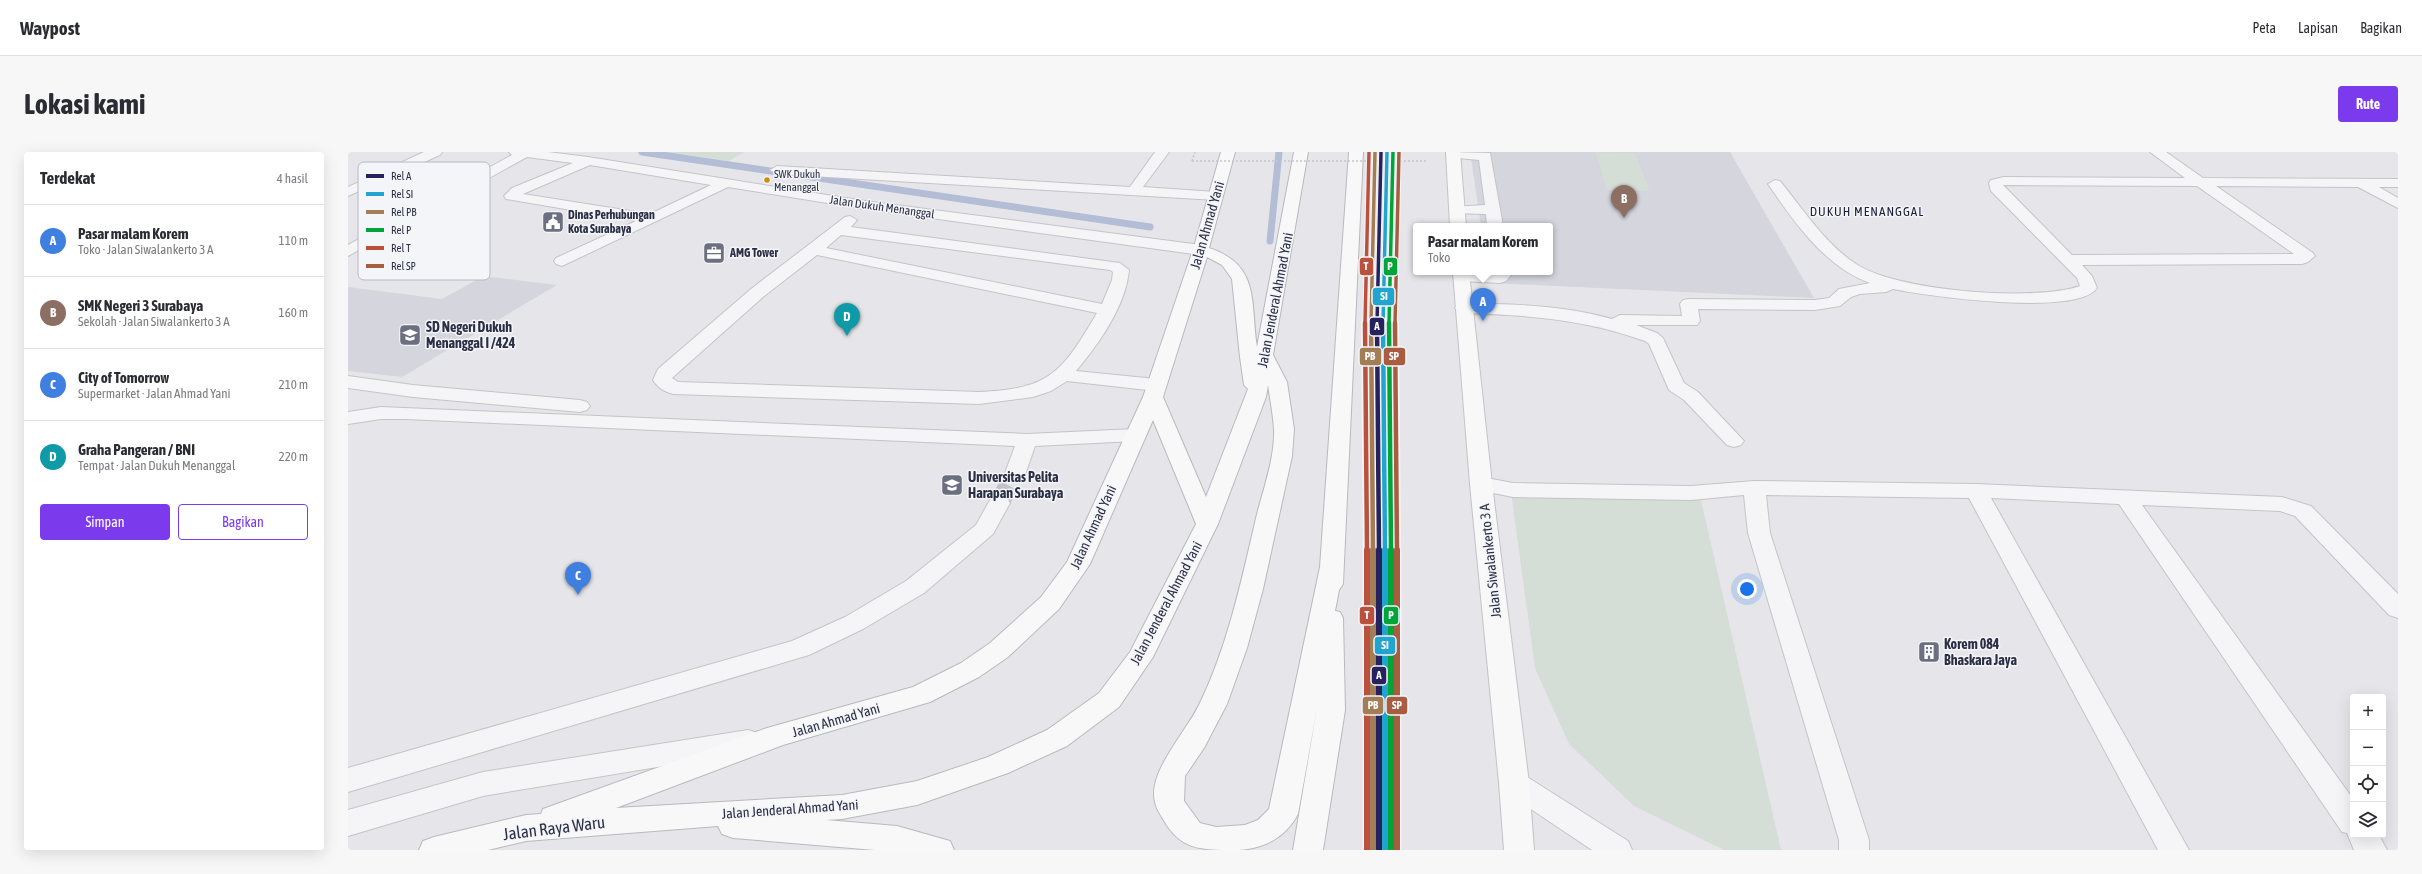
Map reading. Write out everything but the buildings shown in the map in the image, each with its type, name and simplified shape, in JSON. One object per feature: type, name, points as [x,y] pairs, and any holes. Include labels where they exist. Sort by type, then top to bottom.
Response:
[{"type":"main road","name":"Jalan Ahmad Yani","points":[[526,828],[778,736],[921,696],[970,670],[999,650],[1050,603],[1078,564],[1154,391],[1201,250],[1228,152]]},
{"type":"main road","name":"Jalan Jenderal Ahmad Yani","points":[[652,817],[842,807],[917,793],[998,765],[1057,738],[1109,700],[1140,657],[1207,524],[1256,397],[1283,260],[1301,152]]},
{"type":"main road","points":[[1308,850],[1331,710],[1331,569],[1356,152]]},
{"type":"main road","points":[[1453,153],[1458,223]]},
{"type":"main road","points":[[1201,250],[1224,258],[1239,273],[1244,290],[1248,350],[1256,397]]},
{"type":"main road","name":"Jalan Siwalankerto 3 A","points":[[1461,275],[1481,484],[1514,783],[1519,850]]},
{"type":"main road","points":[[1264,354],[1276,382],[1284,429],[1282,456],[1251,589],[1234,648],[1213,704],[1194,740],[1171,774],[1170,802],[1179,821],[1190,833],[1216,840],[1247,838],[1269,829],[1283,814],[1331,569]]},
{"type":"main road","points":[[1154,391],[1207,524]]},
{"type":"main road","points":[[652,817],[897,839],[940,850]]},
{"type":"main road","name":"Jalan Raya Waru","points":[[434,850],[526,828],[652,817]]},
{"type":"street","points":[[413,162],[435,152]]},
{"type":"street","points":[[1133,192],[1162,152]]},
{"type":"street","points":[[2068,260],[2302,259],[2307,256],[2157,152]]},
{"type":"street","points":[[490,170],[520,153]]},
{"type":"street","name":"Jalan Dukuh Menanggal","points":[[520,153],[588,161],[865,206],[1201,250]]},
{"type":"street","points":[[1453,153],[1484,154],[1494,223]]},
{"type":"street","points":[[588,161],[511,196],[652,219]]},
{"type":"street","points":[[777,170],[1216,196]]},
{"type":"street","points":[[1464,308],[1537,310],[1601,319],[1692,321],[1689,304],[1815,305],[1834,302],[1845,293],[1859,288],[1901,287],[1970,294],[2061,296],[2081,292],[2089,288],[2087,281],[1996,188],[1996,183],[2004,181],[2398,183]]},
{"type":"street","points":[[562,261],[726,183]]},
{"type":"street","points":[[2362,183],[2398,204]]},
{"type":"street","points":[[1775,184],[1842,262],[1859,274],[1901,287]]},
{"type":"street","points":[[348,192],[358,187]]},
{"type":"street","points":[[839,230],[1114,266],[1121,270],[1122,276],[1108,310],[1064,375],[1052,383],[1008,397],[979,398],[673,388],[665,384],[662,380],[665,373],[757,293],[839,230],[865,206]]},
{"type":"street","points":[[1457,210],[1492,209]]},
{"type":"street","points":[[1087,262],[1115,238]]},
{"type":"street","points":[[348,251],[358,245]]},
{"type":"street","points":[[814,250],[1108,310]]},
{"type":"street","points":[[1471,275],[1500,278],[1503,275]]},
{"type":"street","points":[[1601,319],[1651,337],[1657,342],[1676,386],[1690,396],[1734,441]]},
{"type":"street","points":[[1064,375],[1154,391]]},
{"type":"street","points":[[348,382],[413,391],[612,409],[798,430]]},
{"type":"street","points":[[348,418],[381,413],[405,412],[1027,440],[1135,435]]},
{"type":"street","points":[[1016,473],[1027,440]]},
{"type":"street","points":[[1481,484],[1512,490],[1675,493],[1754,488],[1976,491],[2292,506],[2310,517],[2398,609]]},
{"type":"street","points":[[1754,488],[1759,533],[1854,840],[1854,850]]},
{"type":"street","points":[[1976,491],[2174,850]]},
{"type":"street","points":[[2124,497],[2350,819]]},
{"type":"street","points":[[348,780],[800,648],[854,623],[915,587],[984,529],[999,503]]},
{"type":"street","points":[[348,823],[483,784],[778,736]]},
{"type":"street","points":[[1514,783],[1617,850]]},
{"type":"street","points":[[2363,838],[2372,850]]},
{"type":"path","points":[[1195,152],[1192,161],[1428,161]]},
{"type":"shaded area","points":[[668,152],[744,152],[729,161]]},
{"type":"shaded area","points":[[1470,152],[1730,152],[1814,298],[1489,283],[1488,275],[1553,275],[1553,223],[1481,223]]},
{"type":"shaded area","points":[[1595,152],[1635,153],[1650,191],[1607,190]]},
{"type":"shaded area","name":"SD Negeri Dukuh Menanggal I /424","points":[[490,277],[557,285],[402,377],[348,371],[348,287],[442,299],[476,280],[490,280]]},
{"type":"shaded area","points":[[1511,492],[1701,500],[1781,850],[1724,850],[1634,806],[1569,744],[1535,668]]},
{"type":"waterway","points":[[642,152],[1150,227]]},
{"type":"waterway","points":[[1270,241],[1279,152]]},
{"type":"tunnel","points":[[999,503],[1016,473]]},
{"type":"rail line","name":"T","points":[[1367,850],[1367,506],[1364,363],[1369,152]]},
{"type":"rail line","name":"PB","points":[[1373,850],[1373,506],[1370,363],[1375,152]]},
{"type":"rail line","name":"A","points":[[1379,850],[1379,506],[1376,363],[1381,152]]},
{"type":"rail line","name":"SI","points":[[1385,850],[1385,506],[1382,363],[1387,152]]},
{"type":"rail line","name":"P","points":[[1391,850],[1391,506],[1388,363],[1393,152]]},
{"type":"rail line","name":"SP","points":[[1397,850],[1397,506],[1394,363],[1399,152]]},
{"type":"place","name":"SWK Dukuh Menanggal","points":[[767,180]]},
{"type":"place","name":"SMK Negeri 3 Surabaya","points":[[1624,218]]},
{"type":"place","name":"Dinas Perhubungan Kota Surabaya","points":[[553,222]]},
{"type":"place","name":"AMG Tower","points":[[714,253]]},
{"type":"place","name":"Pasar malam Korem","points":[[1483,321]]},
{"type":"place","name":"SD Negeri Dukuh Menanggal I /424","points":[[410,335]]},
{"type":"place","name":"Graha Pangeran / BNI","points":[[847,336]]},
{"type":"place","name":"Universitas Pelita Harapan Surabaya","points":[[952,485]]},
{"type":"place","name":"City of Tomorrow","points":[[578,595]]},
{"type":"place","name":"Korem 084 Bhaskara Jaya","points":[[1929,652]]},
{"type":"district","name":"DUKUH MENANGGAL","points":[[1867,211]]}]
